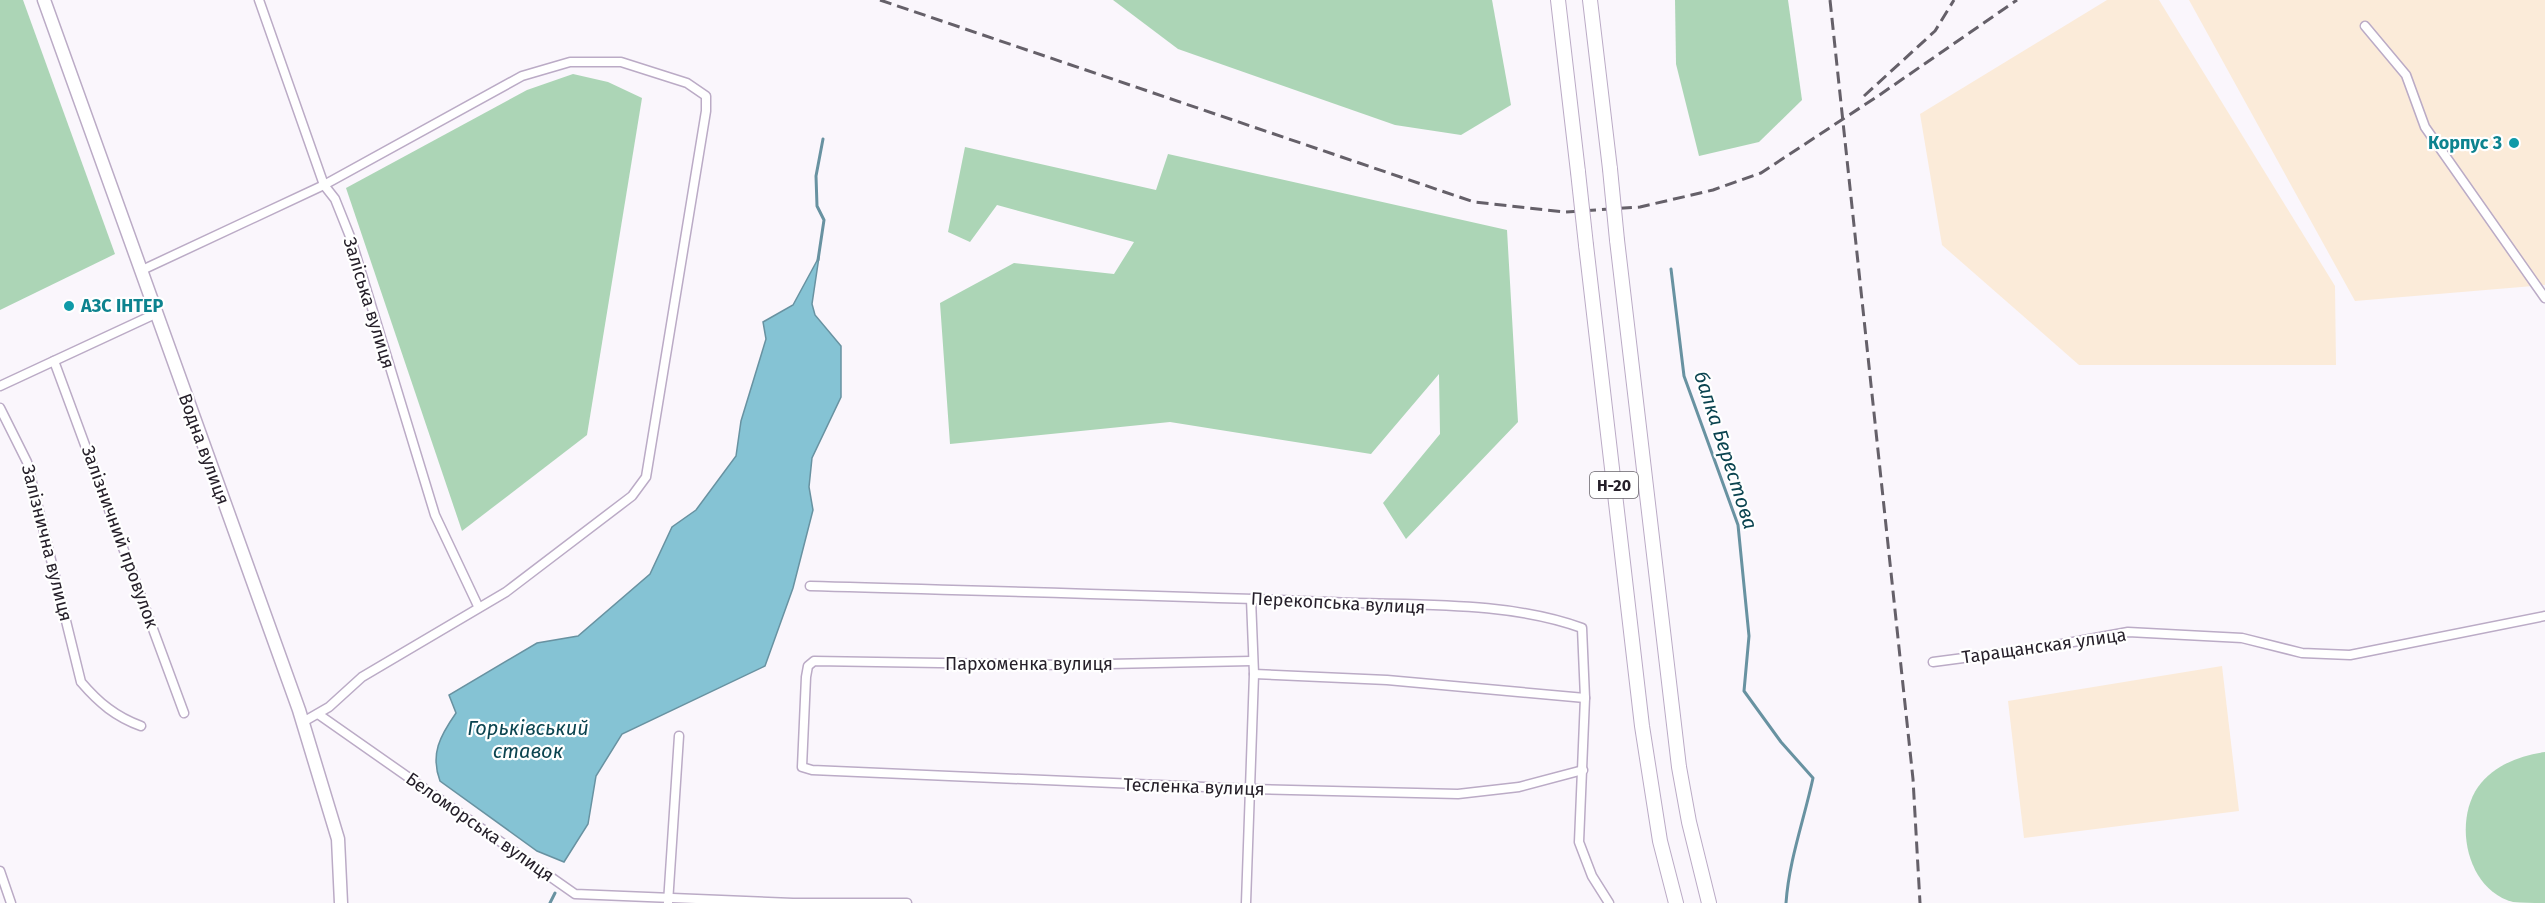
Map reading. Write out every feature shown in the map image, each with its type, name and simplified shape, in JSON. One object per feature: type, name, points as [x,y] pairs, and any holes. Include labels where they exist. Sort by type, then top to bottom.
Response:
[{"type":"main road","name":"Н-20","points":[[1558,0],[1642,726],[1660,841],[1676,903]]},
{"type":"main road","name":"Н-20","points":[[1590,0],[1679,767],[1689,822],[1709,903]]},
{"type":"street","name":"Водна вулиця","points":[[44,0],[303,722],[338,839],[341,903]]},
{"type":"street","name":"Заліська вулиця","points":[[259,0],[324,185],[335,199],[351,239],[435,515],[478,606]]},
{"type":"street","points":[[2365,26],[2406,75],[2425,127],[2545,298]]},
{"type":"street","points":[[140,271],[324,185],[522,76],[570,62],[621,62],[687,83],[706,96],[706,111],[646,477],[632,496],[506,592],[478,606],[362,677],[348,693],[303,722]]},
{"type":"street","points":[[0,386],[155,314]]},
{"type":"street","name":"Залізничний провулок","points":[[54,361],[184,713]]},
{"type":"street","name":"Залізнична вулиця","points":[[0,408],[27,462],[81,682],[98,702],[123,720],[141,726]]},
{"type":"street","name":"Перекопська вулиця","points":[[810,586],[1251,599],[1507,610],[1550,616],[1582,628],[1585,698],[1579,842],[1592,876],[1609,903]]},
{"type":"street","points":[[1246,903],[1254,674],[1251,661],[1251,599]]},
{"type":"street","name":"Таращанская улица","points":[[1933,662],[2040,648],[2128,632],[2242,638],[2302,653],[2350,655],[2545,616]]},
{"type":"street","name":"Пархоменка вулиця","points":[[802,767],[808,666],[814,661],[1060,665],[1251,661]]},
{"type":"street","points":[[1254,674],[1387,680],[1585,698]]},
{"type":"street","name":"Беломорська вулиця","points":[[318,714],[575,894],[668,900],[908,903]]},
{"type":"street","points":[[668,900],[678,736]]},
{"type":"street","name":"Тесленка вулиця","points":[[802,767],[824,771],[1251,789],[1458,794],[1519,787],[1583,770]]},
{"type":"street","points":[[0,871],[10,903]]},
{"type":"shaded area","points":[[2107,0],[2159,0],[2335,286],[2336,365],[2079,365],[1942,245],[1920,114]]},
{"type":"shaded area","points":[[2189,0],[2545,0],[2545,285],[2355,301]]},
{"type":"shaded area","points":[[2222,666],[2239,811],[2024,838],[2008,701]]},
{"type":"green space","points":[[0,0],[23,0],[115,254],[0,310]]},
{"type":"green space","points":[[1113,0],[1492,0],[1511,105],[1461,135],[1395,125],[1178,49]]},
{"type":"green space","points":[[1675,0],[1788,0],[1802,100],[1759,142],[1699,156],[1676,64]]},
{"type":"green space","points":[[573,74],[608,82],[642,98],[587,435],[462,531],[346,188],[527,90]]},
{"type":"green space","points":[[965,147],[1156,190],[1168,154],[1507,230],[1518,422],[1406,539],[1383,503],[1440,434],[1439,374],[1371,454],[1170,422],[950,444],[940,303],[1014,263],[1114,274],[1134,242],[997,205],[970,242],[948,232]]},
{"type":"green space","points":[[2545,752],[2545,903],[2513,902],[2497,895],[2475,870],[2469,854],[2466,818],[2470,802],[2478,787],[2491,773],[2517,759]]},
{"type":"water","name":"Горьківський ставок","points":[[819,257],[812,304],[815,315],[841,346],[841,397],[812,458],[809,487],[813,510],[793,588],[765,666],[622,734],[596,776],[588,824],[564,862],[537,851],[440,781],[436,754],[441,738],[456,713],[449,695],[537,643],[578,636],[650,574],[672,527],[696,510],[736,456],[741,421],[766,339],[763,322],[793,305]]},
{"type":"waterway","points":[[818,260],[824,220],[817,206],[816,176],[823,139]]},
{"type":"waterway","name":"балка Берестова","points":[[1671,269],[1684,376],[1738,525],[1749,636],[1744,691],[1781,742],[1813,778],[1793,856],[1786,903]]},
{"type":"waterway","points":[[550,903],[555,893]]},
{"type":"railway","points":[[880,0],[1474,202],[1565,212],[1640,207],[1713,190],[1761,173],[2017,0]]},
{"type":"railway","points":[[1830,0],[1913,779],[1920,903]]},
{"type":"railway","points":[[1864,96],[1935,31],[1954,0]]},
{"type":"place","name":"Корпус 3","points":[[2514,143]]},
{"type":"place","name":"АЗС ІНТЕР","points":[[69,306]]}]
